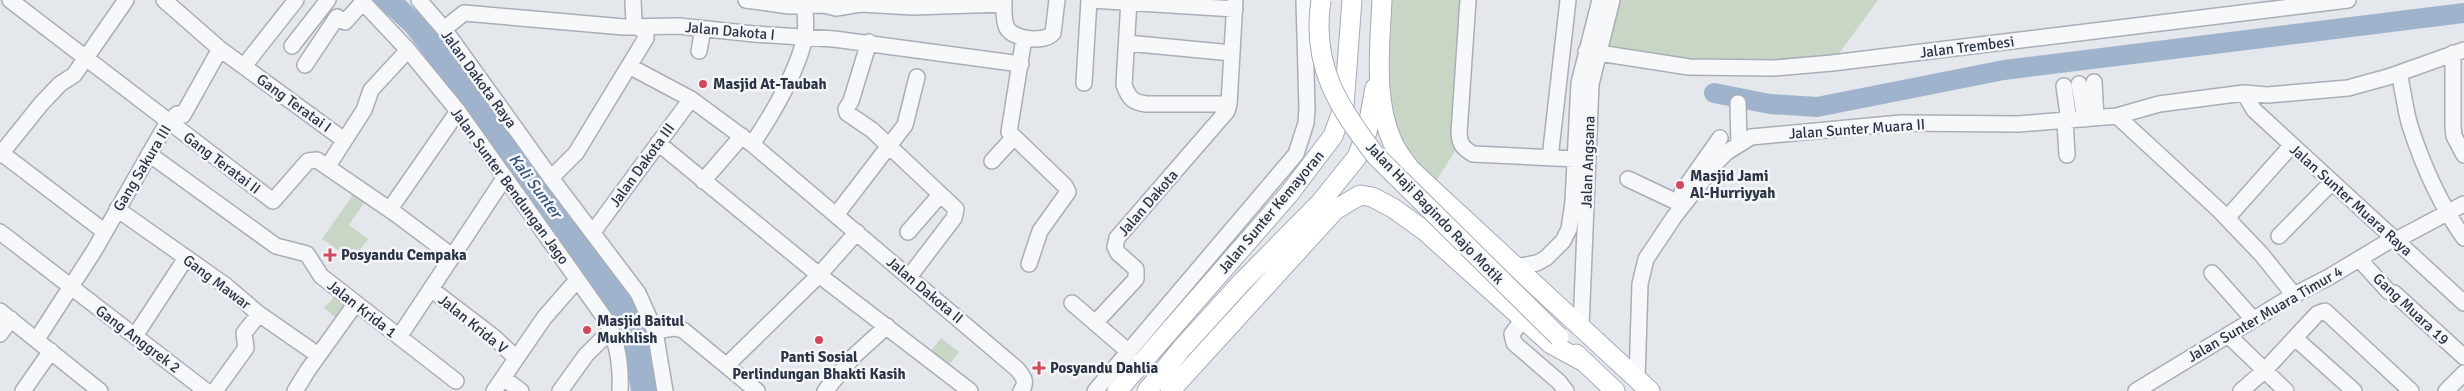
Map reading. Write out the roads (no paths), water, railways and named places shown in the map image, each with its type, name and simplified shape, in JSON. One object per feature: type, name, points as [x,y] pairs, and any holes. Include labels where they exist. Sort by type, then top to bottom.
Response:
[{"type":"main road","name":"Jalan Haji Bagindo Rajo Motik","points":[[1321,0],[1319,12],[1321,59],[1332,92],[1350,122],[1376,156],[1615,391]]},
{"type":"main road","name":"Jalan Sunter Kemayoran","points":[[1117,391],[1164,324],[1224,267],[1289,194],[1333,136],[1344,106],[1352,0]]},
{"type":"main road","name":"Jalan Haji Bagindo Rajo Motik","points":[[1382,0],[1380,62],[1384,115],[1393,143],[1410,169],[1643,385]]},
{"type":"main road","name":"Jalan Sunter Kemayoran","points":[[1147,391],[1182,348],[1242,282],[1320,203],[1357,157],[1367,132],[1380,62]]},
{"type":"main road","points":[[1325,148],[1336,181],[1349,200]]},
{"type":"main road","points":[[1408,218],[1405,208],[1408,198],[1421,188],[1431,189]]},
{"type":"main road","points":[[1170,391],[1335,210],[1360,195],[1372,197],[1408,218],[1551,344],[1586,363]]},
{"type":"main road","points":[[1290,234],[1313,235]]},
{"type":"main road","points":[[1224,267],[1242,282]]},
{"type":"main road","points":[[1182,348],[1186,373]]},
{"type":"street","name":"Gang Teratai II","points":[[10,0],[273,201],[308,161],[317,160],[390,209],[452,256]]},
{"type":"street","points":[[105,232],[0,153],[41,104],[60,84],[74,75],[87,59],[126,0]]},
{"type":"street","points":[[164,0],[220,49],[244,66],[296,0]]},
{"type":"street","points":[[292,46],[328,0]]},
{"type":"street","name":"Jalan Dakota Raya","points":[[419,0],[444,29],[551,178],[638,293],[655,331],[665,391]]},
{"type":"street","points":[[551,178],[576,153],[646,38],[646,34],[634,23],[633,0]]},
{"type":"street","points":[[746,0],[789,6],[805,3],[836,8],[860,2],[1004,2],[1006,26],[1015,36],[1024,38],[1046,38],[1053,33],[1057,0]]},
{"type":"street","points":[[1084,82],[1090,0],[1235,4]]},
{"type":"street","points":[[1095,391],[1128,352],[1164,324],[1296,154],[1306,123],[1307,108],[1304,0]]},
{"type":"street","points":[[1468,0],[1460,142],[1464,149],[1473,154],[1576,159]]},
{"type":"street","points":[[1550,158],[1568,0]]},
{"type":"street","name":"Jalan Angsana","points":[[1581,327],[1591,52],[1600,0]]},
{"type":"street","name":"Jalan Angsana","points":[[1515,268],[1537,263],[1546,258],[1559,247],[1567,235],[1572,221],[1579,83],[1612,0]]},
{"type":"street","name":"Jalan Trembesi","points":[[1591,52],[1689,67],[1774,68],[1849,61],[2348,0]]},
{"type":"street","points":[[305,65],[337,18],[345,22],[362,1]]},
{"type":"street","name":"Jalan Sunter Bendungan Jago","points":[[362,1],[408,50],[458,111],[611,330],[621,369],[620,391]]},
{"type":"street","points":[[1129,1],[1124,85],[1129,97],[1135,102],[1229,104]]},
{"type":"street","points":[[703,181],[747,140],[778,103],[805,36],[805,3]]},
{"type":"street","name":"Jalan Dakota","points":[[1095,323],[1136,278],[1136,269],[1118,253],[1115,246],[1117,238],[1223,117],[1229,104],[1235,4]]},
{"type":"street","name":"Jalan Dakota I","points":[[444,29],[464,13],[641,28],[647,25],[805,36],[869,42],[1021,64]]},
{"type":"street","points":[[699,51],[703,29]]},
{"type":"street","points":[[1024,38],[1009,131],[1036,156],[1067,190],[1065,198],[1040,231],[1029,264]]},
{"type":"street","points":[[869,42],[851,101],[846,109],[852,118],[872,130],[956,209],[956,214],[909,277]]},
{"type":"street","points":[[1128,43],[1232,53]]},
{"type":"street","name":"Gang Sakura III","points":[[37,339],[105,232],[168,122],[177,114],[183,115],[220,49]]},
{"type":"street","points":[[328,166],[364,110],[371,90],[408,50]]},
{"type":"street","points":[[2458,51],[2452,127],[2454,136],[2464,155]]},
{"type":"street","name":"Jalan Sunter Muara II","points":[[1643,385],[1640,284],[1646,259],[1679,203],[1727,152],[1751,137],[1901,123],[2018,124],[2067,121],[2117,116],[2159,104],[2244,93],[2267,95],[2348,88],[2399,73],[2458,51]]},
{"type":"street","name":"Gang Teratai I","points":[[244,66],[344,140]]},
{"type":"street","name":"Jalan Dakota II","points":[[630,66],[691,99],[747,140],[1017,369],[1024,376],[1025,383],[1021,391]]},
{"type":"street","points":[[2399,73],[2410,124],[2430,182],[2447,213],[2464,238]]},
{"type":"street","points":[[836,215],[905,124],[918,77]]},
{"type":"street","points":[[2067,155],[2067,121],[2079,84],[2090,118]]},
{"type":"street","name":"Jalan Sunter Muara Raya","points":[[2244,93],[2254,110],[2291,146],[2463,299]]},
{"type":"street","name":"Jalan Dakota III","points":[[593,232],[691,99]]},
{"type":"street","points":[[1738,103],[1739,143]]},
{"type":"street","points":[[390,209],[458,111]]},
{"type":"street","points":[[2117,116],[2227,218],[2262,255],[2294,295]]},
{"type":"street","points":[[992,161],[1014,137]]},
{"type":"street","points":[[1628,179],[1679,203],[1720,138]]},
{"type":"street","points":[[658,143],[819,275],[970,391]]},
{"type":"street","points":[[2227,218],[2291,146]]},
{"type":"street","name":"Jalan Krida 1","points":[[149,154],[276,246],[307,254],[321,276],[456,381]]},
{"type":"street","points":[[399,337],[505,177]]},
{"type":"street","points":[[2279,236],[2332,182]]},
{"type":"street","points":[[908,232],[940,195]]},
{"type":"street","name":"Jalan Sunter Muara Timur 4","points":[[2136,391],[2294,295],[2395,239],[2464,204]]},
{"type":"street","name":"Gang Mawar","points":[[117,209],[225,285],[259,314],[318,355]]},
{"type":"street","name":"Gang Anggrek 2","points":[[0,232],[206,391]]},
{"type":"street","points":[[727,365],[819,275],[857,232]]},
{"type":"street","points":[[135,336],[186,258]]},
{"type":"street","name":"Gang Muara 19","points":[[2359,259],[2389,292],[2394,293],[2464,357]]},
{"type":"street","points":[[2212,273],[2253,319]]},
{"type":"street","points":[[521,391],[498,385],[544,318],[577,280]]},
{"type":"street","name":"Jalan Krida V","points":[[430,289],[495,338],[516,358]]},
{"type":"street","points":[[314,391],[298,386],[356,303]]},
{"type":"street","points":[[1072,303],[1128,352]]},
{"type":"street","points":[[2241,391],[2264,371],[2317,314],[2322,311],[2328,313],[2404,389]]},
{"type":"street","points":[[215,391],[246,348],[244,333],[259,314]]},
{"type":"street","points":[[0,334],[5,315],[98,390]]},
{"type":"street","points":[[1523,319],[1512,334],[1514,343],[1559,382],[1566,391]]},
{"type":"street","points":[[825,391],[854,356],[887,326]]},
{"type":"street","points":[[655,331],[674,328],[683,330],[758,391]]},
{"type":"street","points":[[560,391],[586,355],[611,330]]},
{"type":"street","points":[[2228,335],[2286,391]]},
{"type":"street","points":[[2295,338],[2354,391]]},
{"type":"street","points":[[23,391],[51,351]]},
{"type":"street","points":[[2446,391],[2464,373]]},
{"type":"water","name":"Kali Sunter","points":[[372,0],[405,0],[432,26],[529,149],[632,298],[646,329],[657,391],[631,391],[619,325],[509,168],[407,33]]},
{"type":"waterway","points":[[1714,93],[1770,104],[1817,107],[2004,70],[2464,13]]},
{"type":"place","name":"Masjid At-Taubah","points":[[703,84]]},
{"type":"place","name":"Masjid Jami Al-Hurriyyah","points":[[1680,185]]},
{"type":"place","name":"Posyandu Cempaka","points":[[330,255]]},
{"type":"place","name":"Masjid Baitul Mukhlish","points":[[587,330]]},
{"type":"place","name":"Panti Sosial Perlindungan Bhakti Kasih","points":[[819,340]]},
{"type":"place","name":"Posyandu Dahlia","points":[[1039,368]]}]
